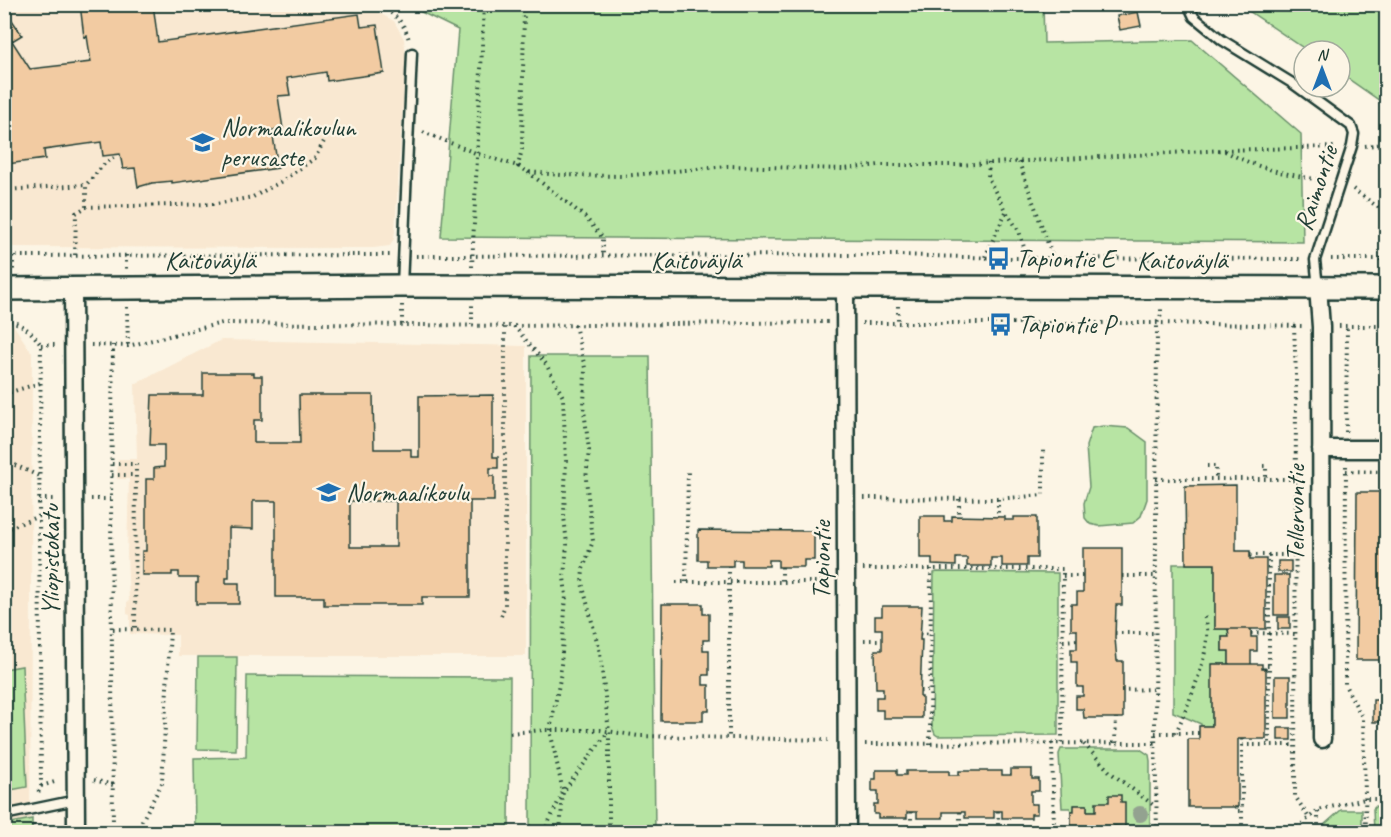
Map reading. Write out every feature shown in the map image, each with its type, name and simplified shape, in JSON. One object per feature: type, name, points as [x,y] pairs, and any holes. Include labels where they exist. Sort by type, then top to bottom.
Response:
[{"type":"street","name":"Kaitoväylä","points":[[4,289],[402,286],[472,288],[1386,288]]},
{"type":"street","name":"Yliopistokatu","points":[[73,287],[76,832]]},
{"type":"street","name":"Tapiontie","points":[[845,287],[847,832]]},
{"type":"street","name":"Tellervontie","points":[[1318,287],[1321,327],[1322,739]]},
{"type":"street","points":[[1321,449],[1386,449]]},
{"type":"lane","name":"Raimontie","points":[[1188,4],[1194,17],[1222,40],[1292,83],[1351,126],[1354,134],[1352,147],[1315,260],[1318,287]]},
{"type":"lane","points":[[402,286],[412,53]]},
{"type":"lane","points":[[4,816],[76,800]]},
{"type":"path","points":[[375,4],[396,16],[404,25],[412,53]]},
{"type":"path","points":[[472,325],[472,256],[484,4]]},
{"type":"path","points":[[518,166],[522,149],[524,4]]},
{"type":"path","points":[[408,127],[518,166],[528,172],[585,217],[603,238],[603,256]]},
{"type":"path","points":[[75,255],[76,213],[86,207],[216,204],[253,197],[282,181],[315,158],[330,132]]},
{"type":"path","points":[[528,172],[622,176],[728,166],[844,169],[879,165],[1019,162],[1224,150],[1386,144]]},
{"type":"path","points":[[1224,150],[1247,163],[1296,176],[1340,183],[1356,191],[1386,213]]},
{"type":"path","points":[[86,207],[86,185],[106,162],[114,158]]},
{"type":"path","points":[[1019,162],[1053,258]]},
{"type":"path","points":[[989,163],[988,178],[1006,212],[1020,231],[1027,258]]},
{"type":"path","points":[[4,190],[86,185]]},
{"type":"path","points":[[985,257],[1006,212]]},
{"type":"path","points":[[4,256],[898,255],[1027,258],[1386,259]]},
{"type":"path","points":[[1161,259],[1161,315],[1157,323],[1155,690],[1157,831],[1298,828]]},
{"type":"path","points":[[4,321],[13,321],[32,332],[41,345],[39,476],[41,786],[34,810],[33,832]]},
{"type":"path","points":[[75,346],[128,346],[222,323],[505,326],[1157,323],[1321,327],[1386,326]]},
{"type":"path","points":[[575,325],[585,368],[584,410],[589,450],[586,479],[593,541],[583,569],[582,583],[600,653],[609,732],[609,832]]},
{"type":"path","points":[[501,616],[505,605],[505,326]]},
{"type":"path","points":[[513,326],[546,364],[563,397],[566,461],[564,516],[567,545],[564,577],[566,596],[560,679],[550,730],[563,792],[560,832]]},
{"type":"path","points":[[1294,326],[1296,375],[1295,795],[1309,818]]},
{"type":"path","points":[[1347,326],[1345,685],[1363,719],[1366,832]]},
{"type":"path","points":[[113,832],[114,345]]},
{"type":"path","points":[[4,394],[40,382]]},
{"type":"path","points":[[863,498],[998,499],[1043,495],[1043,447]]},
{"type":"path","points":[[4,460],[39,476]]},
{"type":"path","points":[[112,464],[135,464],[135,629]]},
{"type":"path","points":[[1207,466],[1216,466],[1216,478]]},
{"type":"path","points":[[1263,466],[1266,466],[1266,478]]},
{"type":"path","points":[[1346,471],[1386,472]]},
{"type":"path","points":[[686,582],[688,472]]},
{"type":"path","points":[[112,474],[135,474]]},
{"type":"path","points":[[1156,478],[1295,478]]},
{"type":"path","points":[[959,498],[959,516]]},
{"type":"path","points":[[998,499],[998,517]]},
{"type":"path","points":[[4,530],[39,516]]},
{"type":"path","points":[[1250,555],[1296,555]]},
{"type":"path","points":[[1269,555],[1269,745]]},
{"type":"path","points":[[729,567],[729,739]]},
{"type":"path","points":[[782,567],[782,582]]},
{"type":"path","points":[[863,569],[1063,569],[1062,743]]},
{"type":"path","points":[[930,744],[931,569]]},
{"type":"path","points":[[1063,576],[1083,576]]},
{"type":"path","points":[[1122,576],[1156,576]]},
{"type":"path","points":[[675,582],[847,582]]},
{"type":"path","points":[[1176,733],[1206,650],[1208,629],[1204,616]]},
{"type":"path","points":[[113,628],[170,630],[162,783],[136,832]]},
{"type":"path","points":[[920,633],[930,634]]},
{"type":"path","points":[[1115,633],[1156,633]]},
{"type":"path","points":[[1251,633],[1296,634]]},
{"type":"path","points":[[863,640],[882,640]]},
{"type":"path","points":[[1063,641],[1077,640]]},
{"type":"path","points":[[1264,669],[1264,666],[1269,666]]},
{"type":"path","points":[[1121,690],[1155,690]]},
{"type":"path","points":[[920,691],[930,691]]},
{"type":"path","points":[[1115,743],[1116,718]]},
{"type":"path","points":[[510,733],[550,730],[609,732],[639,736],[831,740],[863,744],[1155,743]]},
{"type":"path","points":[[544,832],[563,792],[609,732]]},
{"type":"path","points":[[1155,733],[1199,733]]},
{"type":"path","points":[[1242,829],[1242,811],[1236,811],[1239,805],[1242,742],[1296,745]]},
{"type":"path","points":[[1052,743],[1054,832]]},
{"type":"path","points":[[1084,743],[1111,773],[1156,807]]},
{"type":"path","points":[[1293,832],[1318,810],[1365,799],[1386,799]]},
{"type":"path","points":[[1318,810],[1318,832]]},
{"type":"path","points":[[998,811],[998,832]]},
{"type":"path","points":[[911,812],[911,832]]},
{"type":"path","points":[[960,812],[960,832]]},
{"type":"path","points":[[1371,832],[1386,818]]},
{"type":"shaded area","name":"Normaalikoulun perusaste","points":[[362,4],[394,21],[404,39],[406,55],[395,230],[390,246],[373,248],[5,247],[4,5]]},
{"type":"shaded area","points":[[4,311],[32,353],[30,832],[4,832]]},
{"type":"shaded area","name":"Normaalikoulu","points":[[221,340],[526,346],[526,656],[178,656],[178,635],[130,634],[130,615],[127,614],[127,602],[129,601],[127,554],[129,479],[117,479],[118,459],[137,459],[135,384]]},
{"type":"green space","points":[[1043,4],[1044,43],[1192,40],[1301,134],[1303,242],[441,237],[458,30],[407,5]]},
{"type":"green space","points":[[1240,5],[1386,5],[1386,105],[1352,81],[1352,39],[1292,40]]},
{"type":"green space","points":[[531,356],[650,356],[655,832],[530,832]]},
{"type":"green space","points":[[1103,426],[1128,428],[1147,442],[1147,499],[1141,516],[1133,523],[1099,526],[1090,524],[1085,518],[1084,503],[1089,487],[1086,446],[1092,428]]},
{"type":"green space","points":[[1173,564],[1215,564],[1215,629],[1228,629],[1229,637],[1222,637],[1222,651],[1229,651],[1229,664],[1213,664],[1212,726],[1201,726],[1173,712]]},
{"type":"green space","points":[[934,573],[1058,573],[1058,735],[938,736],[935,734],[932,726]]},
{"type":"green space","points":[[198,657],[237,657],[236,750],[197,749]]},
{"type":"green space","points":[[22,666],[27,787],[5,791],[5,669]]},
{"type":"green space","points":[[247,676],[510,677],[509,832],[195,831],[194,758],[246,757]]},
{"type":"green space","points":[[1061,749],[1140,749],[1149,755],[1150,832],[1114,832],[1114,826],[1124,827],[1109,802],[1096,811],[1087,811],[1087,805],[1075,805],[1074,811],[1070,808],[1062,808],[1059,754]]},
{"type":"green space","points":[[1386,805],[1386,832],[1374,832],[1373,809],[1376,806]]},
{"type":"green space","points":[[1341,810],[1362,810],[1362,832],[1325,832],[1325,824]]},
{"type":"green space","points":[[32,819],[32,832],[5,832],[5,824]]},
{"type":"building","points":[[80,4],[153,4],[158,42],[359,14],[361,27],[377,25],[384,73],[327,81],[326,72],[287,78],[290,95],[278,96],[283,129],[272,130],[278,168],[172,183],[172,181],[152,183],[138,187],[135,168],[123,169],[120,154],[103,156],[101,142],[44,150],[45,159],[7,164],[7,159],[4,159],[4,8],[22,35],[12,41],[30,69],[91,62],[87,36],[84,37]]},
{"type":"building","points":[[1138,12],[1141,26],[1120,30],[1117,16]]},
{"type":"building","points":[[203,373],[254,373],[254,376],[262,376],[262,420],[254,420],[254,443],[300,443],[299,395],[373,395],[374,449],[411,449],[411,457],[419,457],[419,396],[493,395],[493,457],[498,457],[498,468],[490,468],[490,476],[494,476],[494,501],[470,501],[470,597],[422,597],[422,605],[324,605],[324,597],[276,597],[276,501],[253,501],[253,529],[229,528],[229,578],[226,578],[226,583],[239,583],[239,604],[196,604],[198,578],[179,578],[179,572],[172,572],[172,575],[142,575],[142,551],[146,551],[146,479],[154,479],[154,468],[164,467],[164,445],[150,445],[152,395],[203,395]],"holes":[[[350,501],[396,501],[396,547],[350,547]]]},
{"type":"building","points":[[1236,485],[1236,551],[1250,551],[1250,559],[1266,559],[1266,629],[1215,629],[1215,564],[1186,564],[1185,486]]},
{"type":"building","points":[[1357,492],[1386,492],[1386,660],[1356,660]]},
{"type":"building","points":[[920,516],[944,516],[944,521],[952,521],[952,516],[1005,517],[1005,520],[1014,520],[1014,517],[1037,517],[1037,558],[1027,558],[1027,566],[1002,566],[1002,558],[991,558],[991,566],[967,566],[967,558],[956,558],[956,566],[932,565],[932,558],[920,558]]},
{"type":"building","points":[[698,530],[814,531],[814,560],[804,560],[804,567],[778,567],[778,560],[769,560],[769,566],[742,566],[742,560],[733,560],[733,566],[707,566],[707,560],[698,560]]},
{"type":"building","points":[[1083,548],[1122,548],[1122,605],[1116,605],[1115,638],[1117,661],[1123,661],[1123,718],[1084,718],[1083,709],[1076,709],[1076,696],[1083,696],[1083,687],[1077,687],[1077,662],[1071,662],[1071,649],[1077,649],[1077,630],[1071,630],[1071,604],[1077,604],[1077,592],[1083,592]]},
{"type":"building","points":[[1278,561],[1291,561],[1291,572],[1278,572]]},
{"type":"building","points":[[1274,575],[1289,575],[1289,615],[1274,615]]},
{"type":"building","points":[[662,604],[703,604],[703,614],[709,614],[709,640],[703,640],[703,650],[709,650],[709,675],[703,675],[703,685],[709,685],[709,711],[703,711],[703,721],[661,721]]},
{"type":"building","points":[[882,606],[922,606],[920,697],[922,697],[922,718],[883,718],[883,710],[876,710],[876,697],[883,697],[883,688],[876,688],[875,650],[882,650],[882,629],[875,629],[875,616],[882,616]]},
{"type":"building","points":[[1278,617],[1290,617],[1290,629],[1278,629]]},
{"type":"building","points":[[1228,629],[1251,629],[1251,637],[1257,637],[1257,651],[1251,651],[1251,664],[1229,664],[1229,651],[1222,651],[1222,637],[1229,637]]},
{"type":"building","points":[[1212,664],[1262,664],[1262,669],[1266,669],[1266,739],[1238,739],[1238,807],[1188,807],[1188,739],[1199,739],[1199,726],[1212,726]]},
{"type":"building","points":[[1275,676],[1290,676],[1290,718],[1275,718]]},
{"type":"building","points":[[1373,700],[1386,700],[1386,722],[1373,722]]},
{"type":"building","points":[[1278,728],[1291,728],[1291,740],[1278,740]]},
{"type":"building","points":[[1011,769],[1032,769],[1032,779],[1039,779],[1039,791],[1031,791],[1031,804],[1037,804],[1037,814],[1031,814],[1031,818],[1002,818],[1002,811],[994,811],[994,818],[965,818],[965,812],[943,812],[943,818],[917,818],[917,812],[907,812],[907,818],[878,818],[878,814],[874,814],[874,804],[878,804],[878,791],[872,791],[872,779],[876,779],[876,770],[897,770],[897,775],[906,775],[906,771],[949,771],[949,775],[959,775],[959,771],[1002,771],[1002,775],[1011,775]]},
{"type":"building","points":[[1109,795],[1121,795],[1121,802],[1125,802],[1125,827],[1114,826],[1114,832],[1071,832],[1071,811],[1074,811],[1074,805],[1087,805],[1087,811],[1096,811],[1096,802],[1109,802]]},
{"type":"place","name":"Normaalikoulun perusaste","points":[[203,142]]},
{"type":"place","name":"Tapiontie E","points":[[998,258]]},
{"type":"place","name":"Tapiontie P","points":[[1000,324]]},
{"type":"place","name":"Normaalikoulu","points":[[328,492]]}]
